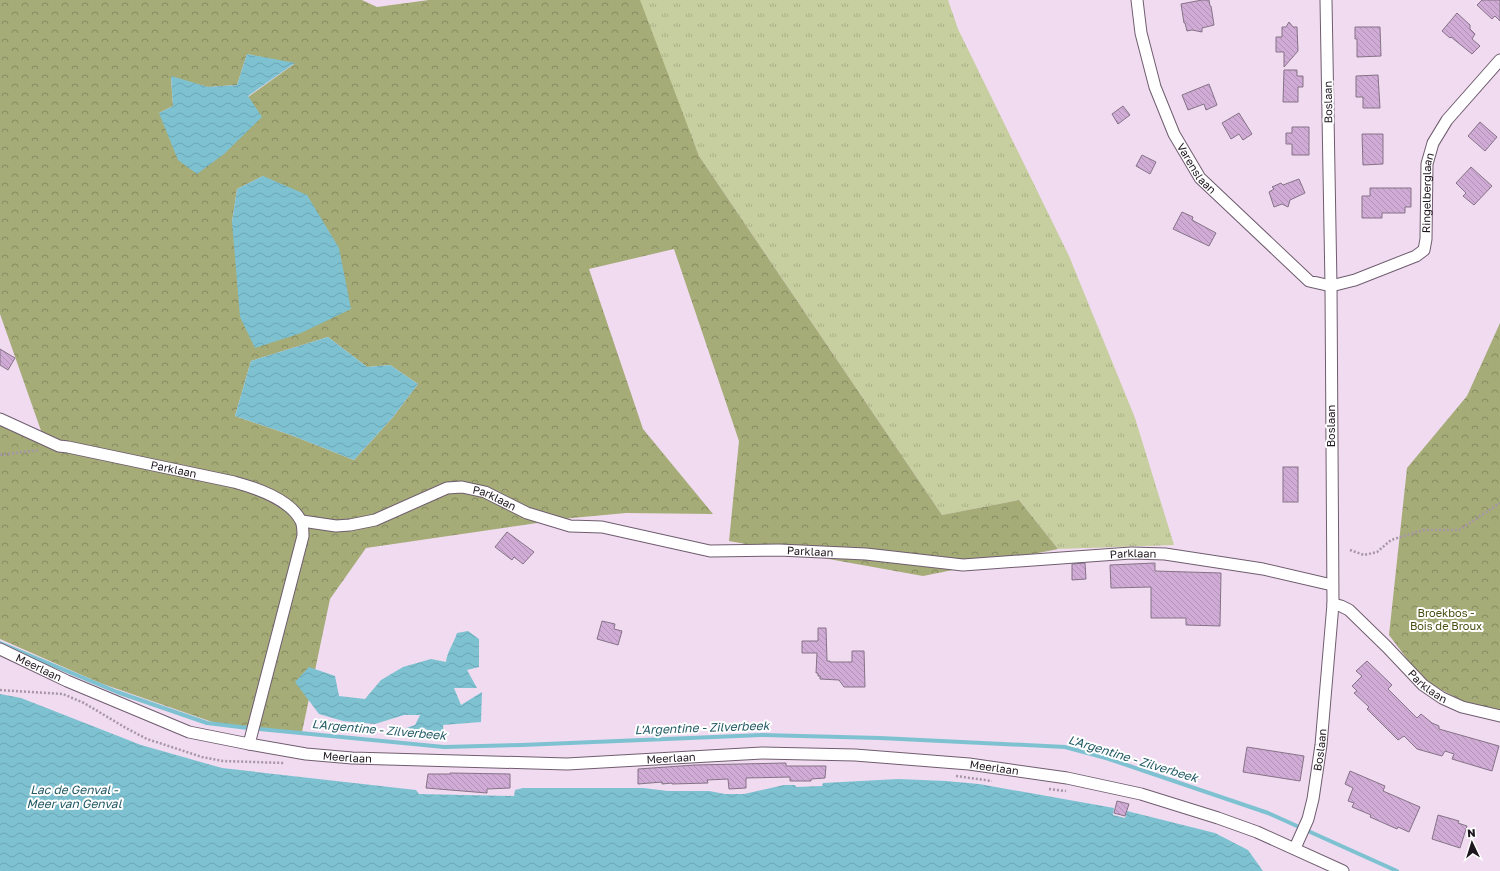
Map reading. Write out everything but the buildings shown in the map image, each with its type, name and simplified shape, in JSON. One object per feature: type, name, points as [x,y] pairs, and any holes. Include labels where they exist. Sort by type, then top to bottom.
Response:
[{"type":"street","name":"Varenslaan","points":[[1137,0],[1141,33],[1155,87],[1174,134],[1200,178],[1309,281],[1331,286]]},
{"type":"street","name":"Boslaan","points":[[1295,848],[1308,819],[1313,799],[1321,745],[1333,604],[1331,286],[1326,0]]},
{"type":"street","name":"Ringelberglaan","points":[[1331,286],[1355,280],[1416,256],[1424,250],[1426,239],[1427,164],[1433,143],[1447,120],[1500,60]]},
{"type":"street","name":"Parklaan","points":[[0,419],[59,446],[259,488],[278,499],[292,510],[302,521],[336,526],[375,520],[446,488],[462,487],[485,492],[527,513],[570,526],[602,527],[710,551],[794,550],[866,554],[963,565],[1131,553],[1165,554],[1263,569],[1332,585]]},
{"type":"street","points":[[249,741],[303,536],[302,521]]},
{"type":"street","name":"Parklaan","points":[[1333,604],[1349,610],[1423,685],[1442,698],[1462,707],[1500,716]]},
{"type":"street","name":"Meerlaan","points":[[0,649],[67,681],[189,732],[249,741],[306,754],[352,758],[567,764],[762,753],[855,755],[969,764],[1067,778],[1141,794],[1257,832],[1343,871]]},
{"type":"path","points":[[0,455],[59,446]]},
{"type":"path","points":[[1350,550],[1364,554],[1377,552],[1391,540],[1423,530],[1459,530],[1500,503]]},
{"type":"path","points":[[950,775],[994,781]]},
{"type":"path","points":[[1048,788],[1070,791]]},
{"type":"green space","points":[[0,0],[362,0],[377,7],[429,0],[640,0],[699,156],[942,515],[1019,500],[1058,549],[923,576],[729,541],[739,441],[674,249],[589,269],[643,429],[713,514],[626,513],[572,518],[366,548],[330,599],[302,732],[221,725],[100,683],[0,639],[0,425],[45,442],[0,314]],"holes":[[[247,54],[294,64],[248,97],[159,113],[173,106],[171,77],[208,87],[237,85]],[[263,176],[232,222],[237,189]],[[328,337],[367,367],[390,365],[418,384],[393,417],[354,460],[291,435],[235,416],[251,361]]]},
{"type":"green space","points":[[637,0],[948,0],[958,29],[1069,256],[1135,418],[1174,545],[1058,549],[1019,500],[942,515],[699,156]]},
{"type":"green space","name":"Broekbos - Bois de Broux","points":[[1500,323],[1500,721],[1423,680],[1389,635],[1407,468],[1467,396]]},
{"type":"water","points":[[247,54],[295,63],[248,96],[262,117],[224,154],[197,174],[178,160],[159,113],[173,106],[171,76],[208,87],[237,85]]},
{"type":"water","points":[[263,176],[307,195],[339,248],[351,309],[301,333],[255,348],[240,317],[232,222],[237,189]]},
{"type":"water","points":[[328,337],[367,367],[390,365],[418,384],[393,417],[354,460],[291,435],[235,416],[251,361]]},
{"type":"water","points":[[468,631],[479,639],[479,667],[467,670],[477,688],[454,688],[461,705],[482,692],[481,722],[443,725],[444,736],[436,735],[424,728],[417,737],[396,736],[401,730],[415,725],[420,715],[404,715],[375,724],[343,721],[319,714],[295,682],[309,667],[335,676],[339,696],[365,699],[381,680],[403,667],[431,659],[446,662],[457,633]]},
{"type":"water","name":"Lac de Genval - Meer van Genval","points":[[0,694],[21,698],[141,745],[222,768],[416,790],[419,794],[514,796],[515,790],[523,788],[643,788],[668,791],[709,791],[725,794],[744,794],[784,785],[795,785],[796,787],[822,786],[823,783],[898,779],[979,784],[1114,808],[1113,815],[1125,818],[1127,811],[1215,833],[1248,850],[1263,871],[0,871]]},
{"type":"waterway","name":"L'Argentine - Zilverbeek","points":[[0,643],[117,692],[207,723],[248,728],[444,747],[762,735],[880,738],[1065,747],[1106,758],[1268,813],[1397,871]]}]
